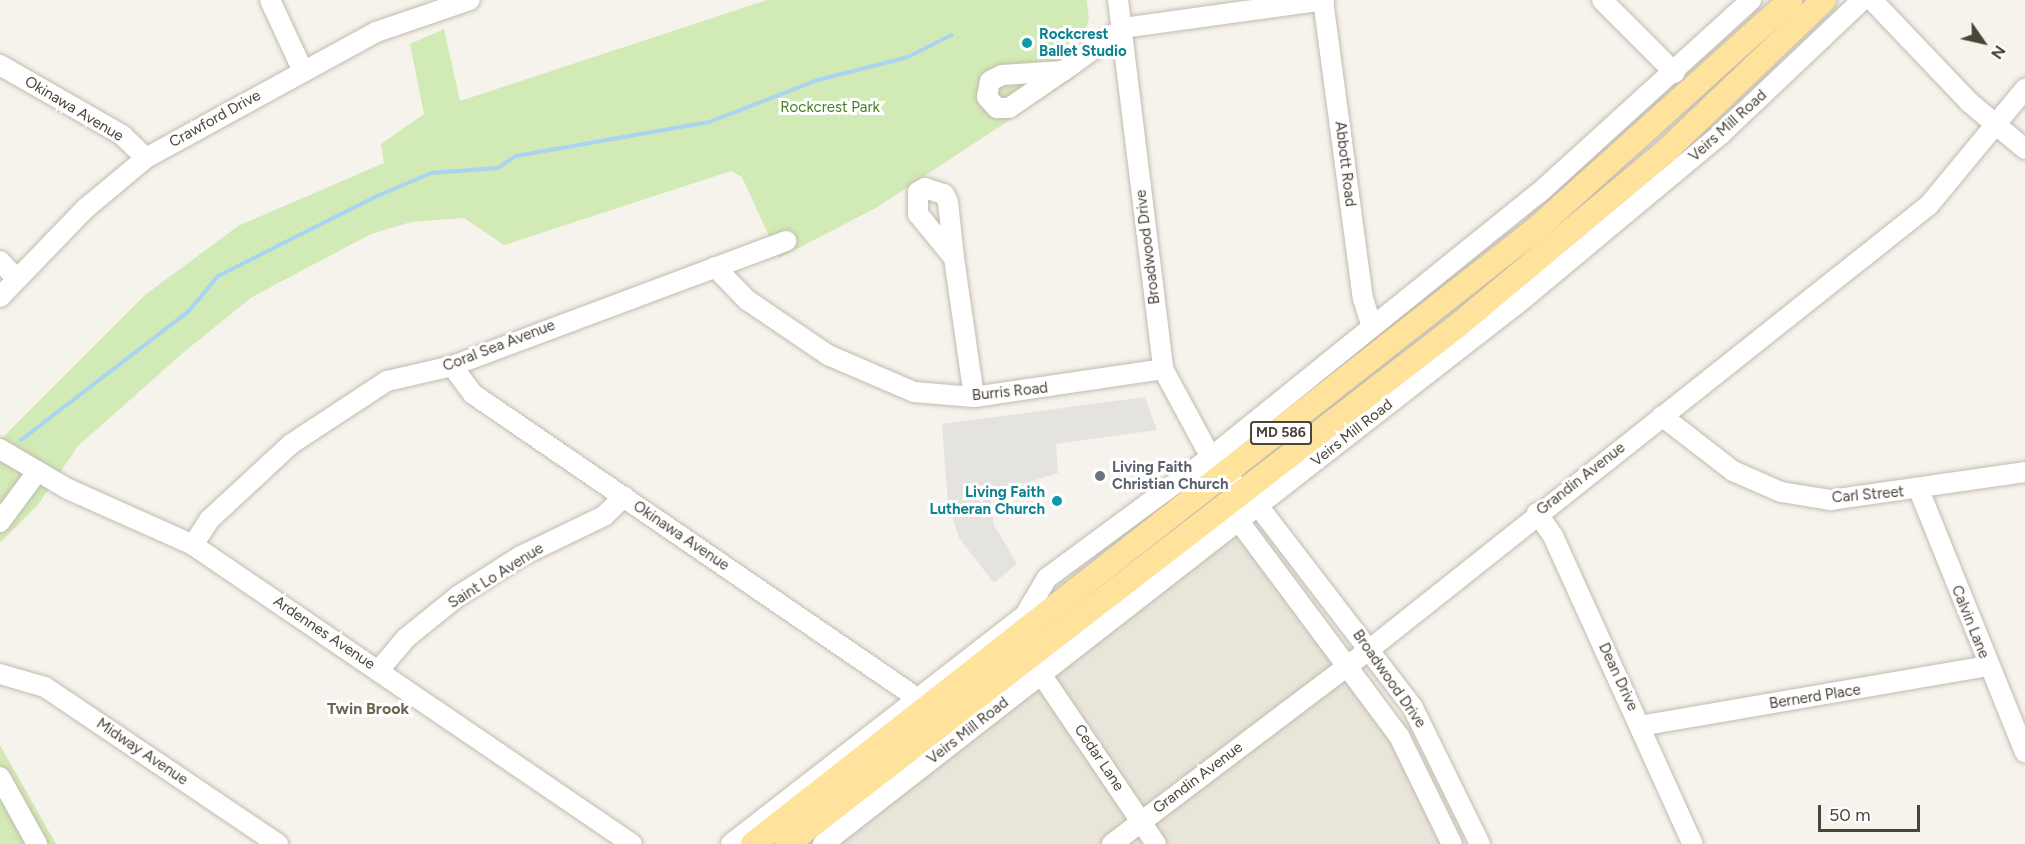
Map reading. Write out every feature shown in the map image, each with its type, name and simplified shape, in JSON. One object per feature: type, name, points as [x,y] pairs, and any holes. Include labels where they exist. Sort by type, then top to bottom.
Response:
[{"type":"main road","name":"MD 586","points":[[753,844],[1224,478],[1595,179],[1790,0]]},
{"type":"main road","name":"Veirs Mill Road","points":[[788,844],[1242,506],[1668,150],[1824,0]]},
{"type":"street","points":[[270,0],[303,71]]},
{"type":"street","name":"Crawford Drive","points":[[0,297],[146,158],[376,32],[470,0]]},
{"type":"street","name":"Broadwood Drive","points":[[1118,0],[1163,369],[1210,458],[1348,666],[1399,736],[1452,844]]},
{"type":"street","points":[[1063,71],[1123,28],[1324,0]]},
{"type":"street","name":"Abbott Road","points":[[1324,0],[1363,298],[1372,327]]},
{"type":"street","points":[[1602,0],[1675,73]]},
{"type":"street","points":[[731,844],[1025,615],[1047,578],[1210,458],[1539,193],[1675,73],[1751,0]]},
{"type":"street","name":"Veirs Mill Road","points":[[823,844],[1041,674],[1242,506],[1644,199],[1862,0]]},
{"type":"street","points":[[1872,0],[2025,150]]},
{"type":"street","name":"Okinawa Avenue","points":[[0,65],[122,135],[146,158]]},
{"type":"street","name":"Grandin Avenue","points":[[1112,844],[1140,820],[1370,649],[1537,513],[1929,206],[2025,89]]},
{"type":"street","name":"Coral Sea Avenue","points":[[193,545],[210,519],[322,419],[387,381],[452,366],[786,241]]},
{"type":"street","points":[[954,258],[974,397]]},
{"type":"street","points":[[0,261],[17,279]]},
{"type":"street","name":"Burris Road","points":[[715,267],[747,300],[859,372],[914,392],[974,397],[1163,369]]},
{"type":"street","name":"Okinawa Avenue","points":[[452,366],[473,394],[917,698]]},
{"type":"street","name":"Carl Street","points":[[1662,416],[1733,471],[1781,492],[1831,500],[1919,490],[2025,472]]},
{"type":"street","name":"Ardennes Avenue","points":[[0,449],[37,472],[193,545],[632,844]]},
{"type":"street","points":[[0,522],[37,472]]},
{"type":"street","name":"Calvin Lane","points":[[1919,490],[2025,752]]},
{"type":"street","name":"Saint Lo Avenue","points":[[379,670],[406,638],[458,596],[521,556],[604,516],[624,497]]},
{"type":"street","name":"Broadwood Drive","points":[[1242,506],[1370,649],[1413,708],[1480,844]]},
{"type":"street","name":"Dean Drive","points":[[1537,513],[1553,536],[1693,844]]},
{"type":"street","name":"Bernerd Place","points":[[1640,726],[1989,666]]},
{"type":"street","name":"Midway Avenue","points":[[0,674],[45,687],[278,844]]},
{"type":"street","name":"Cedar Lane","points":[[1041,674],[1156,844]]},
{"type":"street","points":[[0,777],[37,844]]},
{"type":"shaded area","points":[[1145,397],[1157,430],[1056,444],[1058,473],[990,494],[994,525],[1017,564],[994,583],[959,538],[948,504],[942,424]]},
{"type":"shaded area","points":[[1222,516],[1396,744],[1443,844],[800,844]]},
{"type":"green space","name":"Rockcrest Park","points":[[767,0],[1087,0],[1089,20],[1083,34],[1060,50],[1075,77],[876,208],[779,258],[742,177],[731,171],[504,245],[464,218],[411,222],[371,234],[252,297],[184,352],[78,446],[38,505],[0,543],[0,440],[145,295],[238,226],[384,163],[381,144],[424,114],[410,44],[444,29],[460,101]]},
{"type":"green space","points":[[0,745],[56,844],[0,844]]},
{"type":"waterway","points":[[21,440],[188,312],[218,276],[375,197],[431,173],[498,168],[516,156],[709,122],[818,80],[908,57],[952,35]]},
{"type":"place","name":"Rockcrest Ballet Studio","points":[[1027,43]]},
{"type":"place","name":"Living Faith Christian Church","points":[[1100,476]]},
{"type":"place","name":"Living Faith Lutheran Church","points":[[1057,501]]},
{"type":"district","name":"Twin Brook","points":[[368,709]]}]
